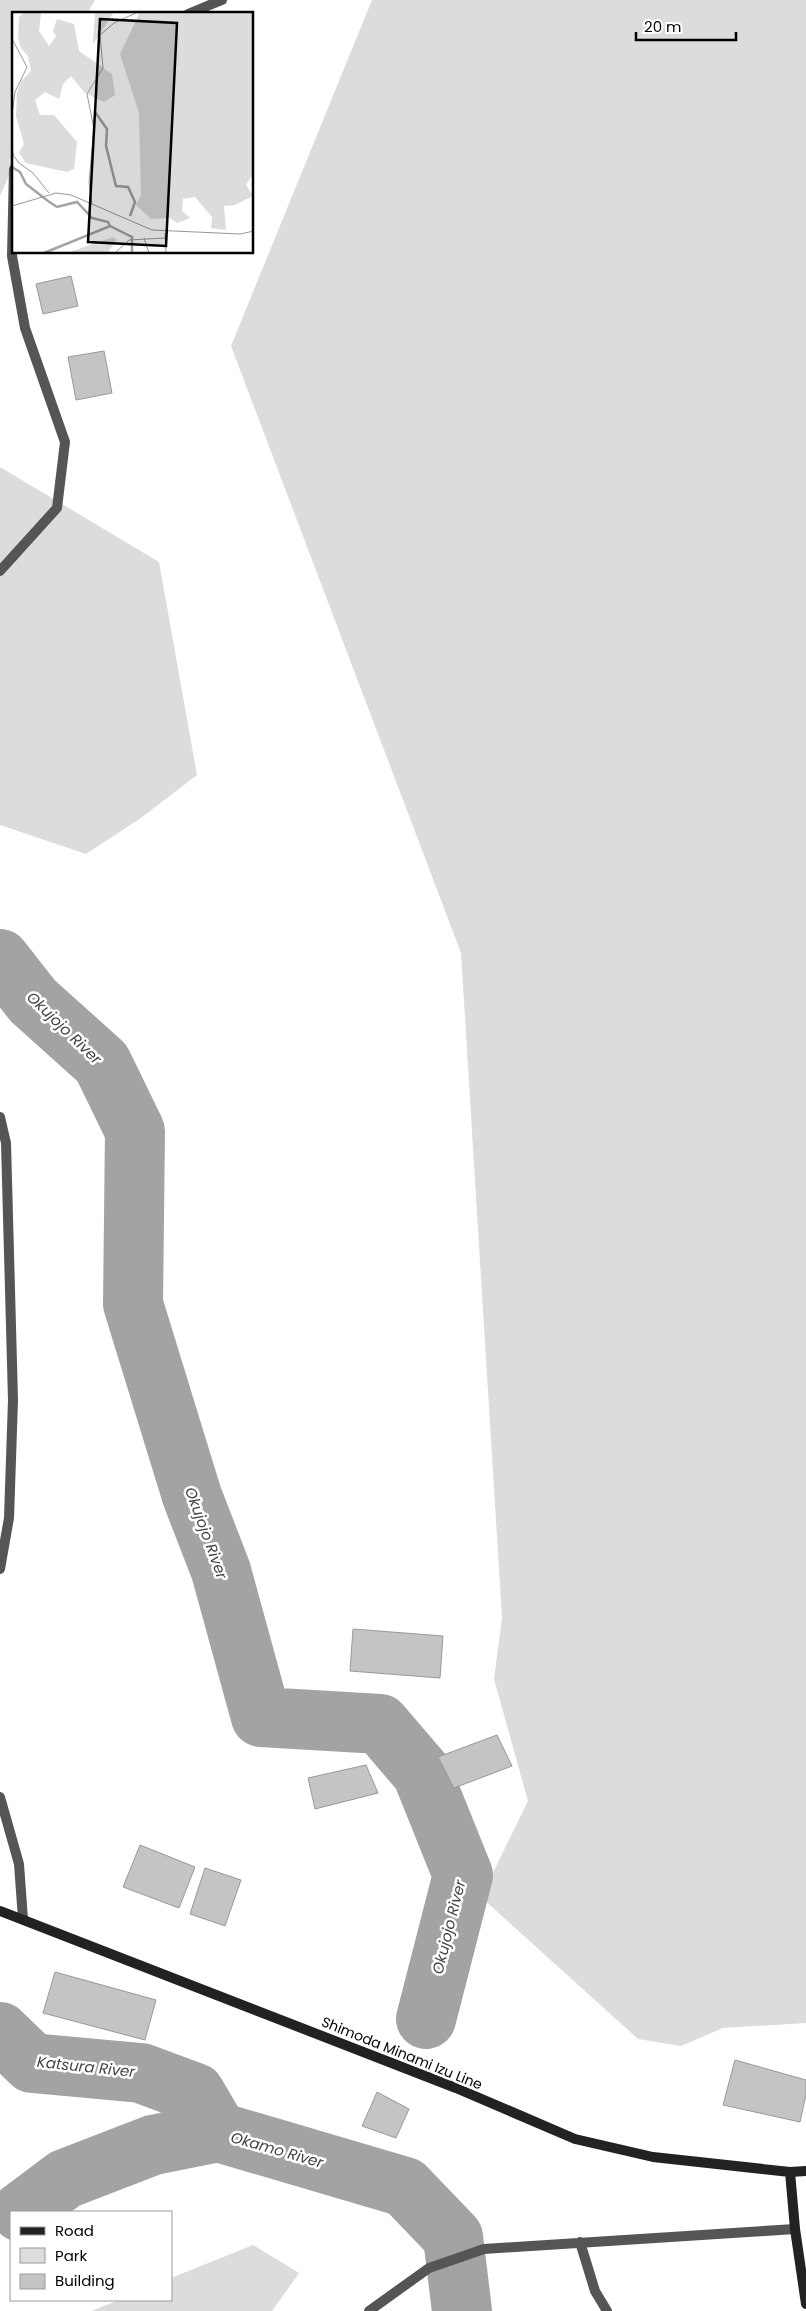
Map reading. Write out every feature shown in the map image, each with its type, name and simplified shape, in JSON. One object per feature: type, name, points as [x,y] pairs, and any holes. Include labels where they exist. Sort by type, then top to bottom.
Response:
[{"type":"main road","name":"Shimoda Minami Izu Line","points":[[0,1911],[456,2088],[575,2139],[653,2157],[790,2172],[806,2172]]},
{"type":"main road","points":[[790,2172],[795,2229],[806,2304]]},
{"type":"street","points":[[193,12],[222,0]]},
{"type":"street","points":[[0,571],[57,508],[65,442],[25,328],[12,254]]},
{"type":"street","points":[[0,1117],[6,1142],[13,1400],[9,1518],[0,1569]]},
{"type":"street","points":[[0,1797],[19,1864],[23,1919]]},
{"type":"street","points":[[369,2311],[429,2268],[484,2249],[795,2229]]},
{"type":"street","points":[[580,2242],[595,2291],[607,2311]]},
{"type":"green space","points":[[0,0],[95,0],[88,12],[12,12],[12,169],[0,196]]},
{"type":"green space","points":[[372,0],[806,0],[806,2023],[723,2028],[681,2046],[638,2039],[481,1897],[528,1801],[494,1679],[502,1618],[461,953],[231,346]]},
{"type":"green space","points":[[0,467],[159,562],[197,775],[141,818],[86,854],[0,825]]},
{"type":"green space","points":[[253,2245],[299,2273],[272,2311],[91,2311],[116,2301],[172,2301],[172,2278]]},
{"type":"building","points":[[71,276],[78,306],[43,314],[36,284]]},
{"type":"building","points":[[104,351],[112,393],[76,400],[68,357]]},
{"type":"building","points":[[353,1629],[443,1636],[440,1678],[350,1671]]},
{"type":"building","points":[[497,1735],[512,1766],[454,1788],[438,1757]]},
{"type":"building","points":[[366,1765],[378,1793],[315,1809],[308,1778]]},
{"type":"building","points":[[140,1845],[195,1867],[179,1908],[123,1887]]},
{"type":"building","points":[[205,1868],[241,1880],[225,1926],[190,1914]]},
{"type":"building","points":[[55,1972],[156,2000],[145,2040],[43,2013]]},
{"type":"building","points":[[735,2060],[806,2080],[806,2095],[800,2122],[723,2105]]},
{"type":"building","points":[[377,2092],[409,2109],[396,2138],[362,2126]]},
{"type":"waterway","name":"Okujojo River","points":[[0,959],[33,1001],[102,1063],[135,1131],[133,1304],[192,1496],[221,1571],[261,1717],[380,1724],[422,1773],[463,1875],[426,2019]]},
{"type":"waterway","name":"Katsura River","points":[[0,2032],[32,2063],[141,2073],[195,2093],[218,2132]]},
{"type":"waterway","name":"Okamo River","points":[[22,2211],[65,2179],[153,2145],[218,2132],[405,2187],[453,2237],[462,2311]]}]
